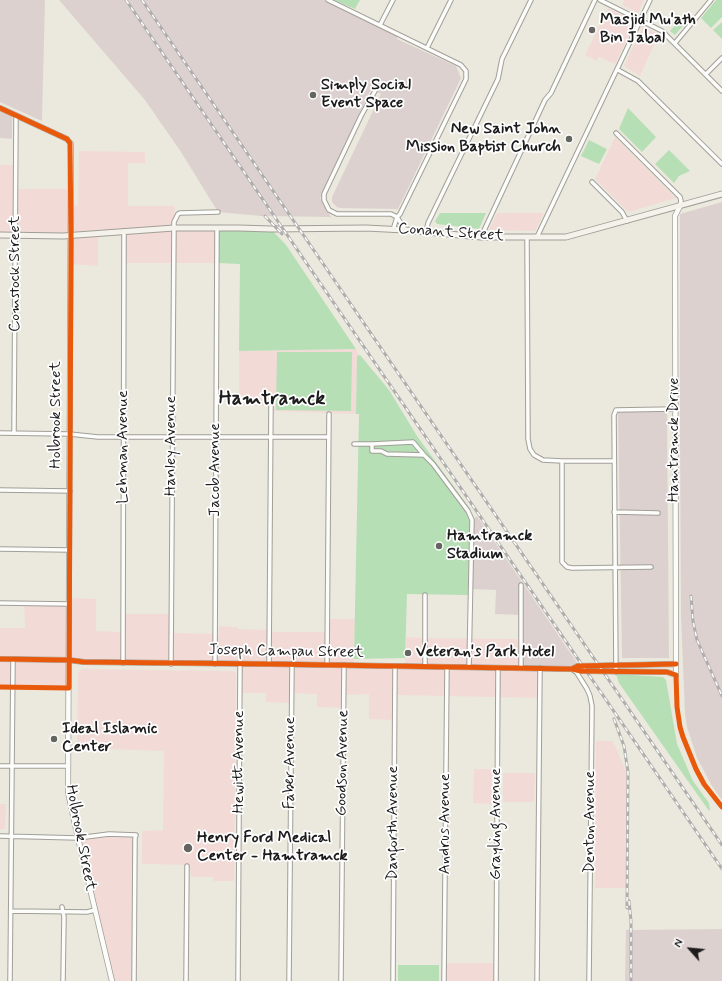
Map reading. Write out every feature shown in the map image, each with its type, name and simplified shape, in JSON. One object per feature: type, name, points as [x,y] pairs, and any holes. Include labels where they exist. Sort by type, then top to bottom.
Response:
[{"type":"main road","name":"Conant Street","points":[[0,235],[71,236],[174,228],[332,228],[405,230],[481,237],[566,237],[722,194]]},
{"type":"street","points":[[328,0],[461,65],[466,71],[466,79],[400,214],[396,218],[393,230]]},
{"type":"street","points":[[380,25],[393,0]]},
{"type":"street","points":[[427,48],[451,0]]},
{"type":"street","points":[[426,232],[428,223],[498,79],[502,60],[531,0]]},
{"type":"street","points":[[481,237],[545,100],[549,96],[572,50],[595,0]]},
{"type":"street","points":[[600,0],[662,31],[722,91]]},
{"type":"street","points":[[537,237],[618,70],[650,0]]},
{"type":"street","points":[[675,43],[711,0]]},
{"type":"street","points":[[706,74],[722,58]]},
{"type":"street","points":[[618,70],[638,81],[722,164]]},
{"type":"street","points":[[375,91],[361,116],[324,194],[324,200],[329,210],[337,214],[391,214],[405,230]]},
{"type":"street","points":[[0,108],[16,116]]},
{"type":"street","name":"Holbrook Street","points":[[16,116],[70,142],[71,144],[68,792],[112,981]]},
{"type":"street","name":"Comstock Street","points":[[14,432],[16,116]]},
{"type":"street","points":[[616,133],[680,197],[680,206]]},
{"type":"street","points":[[592,182],[622,212],[627,221]]},
{"type":"street","name":"Hamtramck Drive","points":[[676,675],[675,216],[680,206]]},
{"type":"street","points":[[174,228],[175,220],[180,213],[218,212]]},
{"type":"street","name":"Hanley Avenue","points":[[171,664],[174,228]]},
{"type":"street","name":"Jacob Avenue","points":[[215,664],[217,228]]},
{"type":"street","name":"Lehman Avenue","points":[[122,663],[124,232]]},
{"type":"street","points":[[528,238],[528,439],[530,449],[534,455],[543,460],[614,461]]},
{"type":"street","points":[[269,664],[271,404]]},
{"type":"street","points":[[616,672],[614,415],[616,410],[675,409]]},
{"type":"street","points":[[327,665],[329,414]]},
{"type":"street","points":[[0,433],[14,432],[69,434],[98,437],[328,438]]},
{"type":"street","points":[[354,444],[413,442],[433,464],[468,511],[472,520],[470,667]]},
{"type":"street","points":[[372,444],[372,451],[382,451],[387,454],[424,455]]},
{"type":"street","points":[[562,461],[562,562],[567,567],[572,568],[651,567]]},
{"type":"street","points":[[0,490],[70,492]]},
{"type":"street","points":[[614,512],[658,513]]},
{"type":"street","points":[[0,549],[69,550]]},
{"type":"street","points":[[521,585],[521,668]]},
{"type":"street","points":[[425,595],[425,666]]},
{"type":"street","points":[[0,603],[69,604]]},
{"type":"street","name":"Joseph Campau Street","points":[[0,659],[171,664],[292,664],[540,668],[572,669],[580,671],[667,672],[676,675]]},
{"type":"street","points":[[10,981],[13,660]]},
{"type":"street","name":"Hewitt Avenue","points":[[238,981],[240,664]]},
{"type":"street","name":"Faber Avenue","points":[[289,981],[292,664]]},
{"type":"street","name":"Joseph Campau Street","points":[[572,669],[578,666],[676,664]]},
{"type":"street","name":"Goodson Avenue","points":[[341,981],[344,665]]},
{"type":"street","name":"Danforth Avenue","points":[[393,981],[395,666]]},
{"type":"street","name":"Andrus Avenue","points":[[444,981],[447,667]]},
{"type":"street","name":"Grayling Avenue","points":[[496,981],[498,668]]},
{"type":"street","points":[[537,981],[540,668]]},
{"type":"street","name":"Denton Avenue","points":[[572,669],[587,689],[592,706],[589,981]]},
{"type":"street","points":[[0,766],[68,766]]},
{"type":"street","points":[[0,836],[78,838],[109,834],[136,835],[134,981]]},
{"type":"street","points":[[186,981],[187,866]]},
{"type":"street","points":[[62,907],[63,981]]},
{"type":"street","points":[[11,911],[89,913],[95,910]]},
{"type":"shaded area","points":[[0,0],[45,0],[42,121],[0,102]]},
{"type":"shaded area","points":[[59,0],[324,0],[398,35],[397,39],[456,66],[461,78],[398,209],[340,208],[332,202],[332,197],[381,94],[371,89],[320,198],[331,217],[261,216],[218,212],[181,152],[145,100]]},
{"type":"shaded area","points":[[624,0],[644,0],[638,13],[622,5]]},
{"type":"shaded area","points":[[608,8],[636,22],[615,64],[599,57],[597,61],[585,55]]},
{"type":"shaded area","points":[[643,26],[659,34],[640,76],[624,66]]},
{"type":"shaded area","points":[[0,111],[12,117],[12,139],[0,138]]},
{"type":"shaded area","points":[[615,137],[676,198],[628,212],[595,179]]},
{"type":"shaded area","points":[[79,151],[145,152],[145,163],[128,163],[128,206],[175,206],[174,228],[217,228],[218,263],[124,263],[124,232],[98,234],[98,266],[71,264],[71,236],[0,235],[0,165],[16,165],[17,189],[71,189],[71,205],[78,206]]},
{"type":"shaded area","points":[[722,202],[722,800],[712,786],[697,758],[687,727],[685,714],[681,616],[680,214]]},
{"type":"shaded area","points":[[497,213],[544,213],[535,231],[489,230]]},
{"type":"shaded area","points":[[356,349],[359,355],[357,356],[356,414],[271,411],[270,406],[239,405],[239,351]]},
{"type":"shaded area","points":[[618,412],[667,412],[669,658],[622,658]]},
{"type":"shaded area","points":[[477,516],[582,670],[521,668],[521,615],[495,614],[496,590],[471,589],[472,520]]},
{"type":"shaded area","points":[[69,598],[96,599],[96,631],[123,632],[123,614],[171,614],[172,633],[219,634],[219,626],[237,627],[238,629],[269,630],[274,632],[327,632],[327,619],[355,619],[354,665],[405,666],[406,637],[517,639],[521,641],[540,668],[539,698],[395,695],[395,720],[369,719],[369,694],[344,695],[343,708],[317,707],[317,694],[292,693],[292,703],[266,702],[266,693],[240,693],[240,664],[69,660],[69,687],[0,686],[0,628],[25,628],[24,603],[68,604]]},
{"type":"shaded area","points":[[81,669],[234,671],[236,674],[234,881],[214,881],[213,877],[191,877],[190,865],[142,864],[142,831],[163,830],[164,751],[77,748],[78,674]]},
{"type":"shaded area","points":[[596,741],[613,741],[627,773],[626,888],[595,888]]},
{"type":"shaded area","points":[[474,769],[492,769],[492,804],[473,803]]},
{"type":"shaded area","points":[[503,773],[535,773],[534,802],[503,802]]},
{"type":"shaded area","points":[[0,804],[6,804],[5,829],[0,829]]},
{"type":"shaded area","points":[[109,834],[136,835],[134,981],[112,981],[78,838]]},
{"type":"shaded area","points":[[722,929],[722,981],[625,981],[626,930]]},
{"type":"shaded area","points":[[444,963],[496,963],[496,981],[444,981]]},
{"type":"green space","points":[[334,0],[360,0],[355,9]]},
{"type":"green space","points":[[716,0],[722,0],[722,17],[711,28],[701,18]]},
{"type":"green space","points":[[683,17],[687,21],[675,35],[670,31]]},
{"type":"green space","points":[[722,22],[722,39],[713,30]]},
{"type":"green space","points":[[628,108],[656,137],[642,152],[619,129]]},
{"type":"green space","points":[[589,140],[607,149],[599,164],[581,156]]},
{"type":"green space","points":[[669,150],[690,171],[679,176],[674,183],[655,164]]},
{"type":"green space","points":[[440,213],[486,213],[479,229],[437,224],[435,221]]},
{"type":"green space","points":[[217,228],[271,229],[286,245],[356,349],[239,351],[240,264],[218,263]]},
{"type":"green space","points":[[277,352],[352,352],[351,411],[276,410]]},
{"type":"green space","points":[[360,355],[389,390],[417,436],[470,509],[468,595],[407,594],[405,658],[354,659],[359,414],[356,414],[357,356]]},
{"type":"green space","points":[[616,674],[663,677],[666,680],[677,744],[693,781],[709,803],[709,811],[619,683]]},
{"type":"green space","points":[[398,965],[439,965],[439,981],[398,981]]},
{"type":"railway","points":[[126,0],[722,869]]},
{"type":"railway","points":[[142,0],[722,845]]},
{"type":"railway","points":[[265,216],[282,234]]},
{"type":"railway","points":[[691,596],[693,621],[697,640],[722,696]]},
{"type":"railway","points":[[614,719],[624,746],[628,772],[627,908]]},
{"type":"railway","points":[[629,901],[631,921],[631,981]]},
{"type":"cycle path","points":[[0,108],[67,139],[70,143],[71,236],[69,688],[0,687]]},
{"type":"cycle path","points":[[0,659],[69,660],[84,662],[572,669]]},
{"type":"cycle path","points":[[676,664],[578,666],[572,669],[581,671],[667,672],[676,675],[677,707],[683,737],[704,784],[722,807]]},
{"type":"place","name":"Masjid Mu'ath Bin Jabal","points":[[592,30]]},
{"type":"place","name":"Simply Social Event Space","points":[[313,95]]},
{"type":"place","name":"New Saint John Mission Baptist Church","points":[[569,139]]},
{"type":"place","name":"Hamtramck Stadium","points":[[439,546]]},
{"type":"place","name":"Veteran's Park Hotel","points":[[408,653]]},
{"type":"place","name":"Ideal Islamic Center","points":[[54,739]]},
{"type":"place","name":"Henry Ford Medical Center - Hamtramck","points":[[188,848]]},
{"type":"district","name":"Hamtramck","points":[[272,400]]}]
